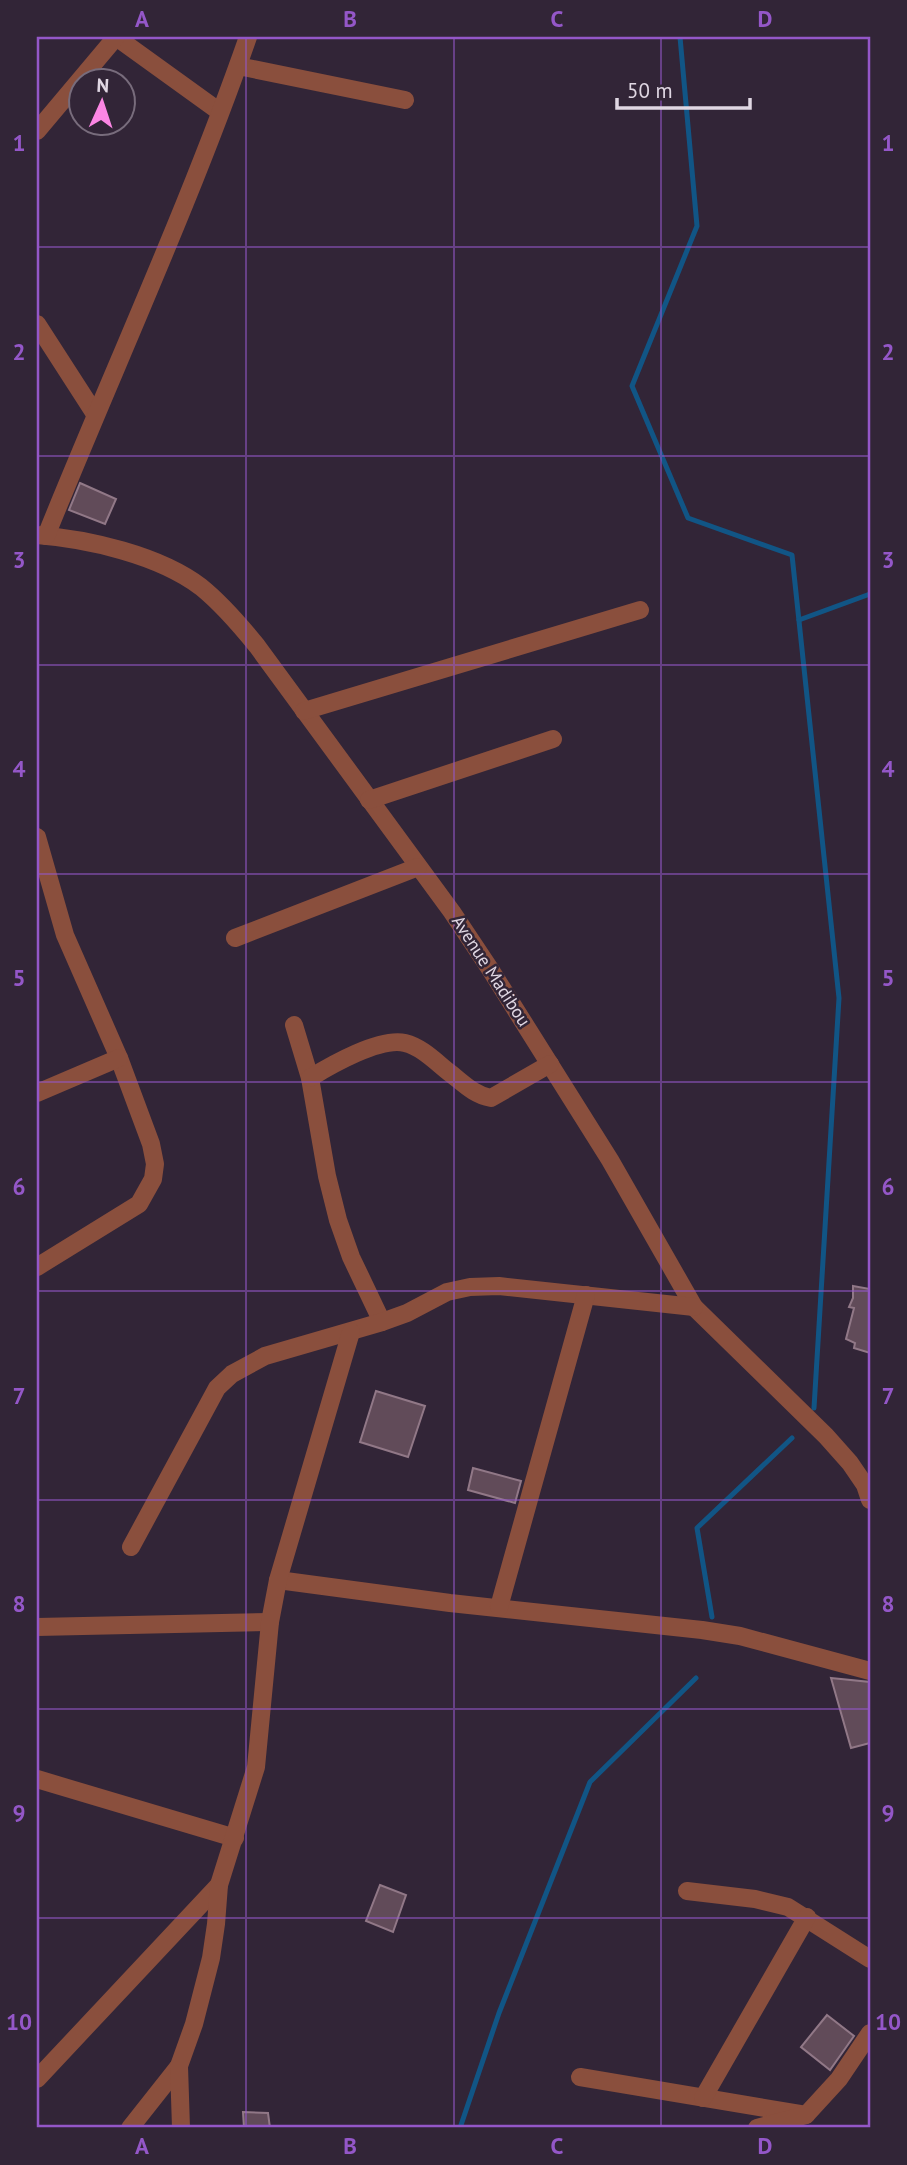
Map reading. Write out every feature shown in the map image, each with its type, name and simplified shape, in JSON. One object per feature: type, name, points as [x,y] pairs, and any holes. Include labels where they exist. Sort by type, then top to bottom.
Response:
[{"type":"street","points":[[37,131],[116,37],[220,112]]},
{"type":"street","points":[[41,536],[157,270],[248,37]]},
{"type":"street","points":[[238,66],[405,100]]},
{"type":"street","points":[[37,324],[95,414]]},
{"type":"street","name":"Avenue Madibou","points":[[41,536],[80,541],[169,568],[200,586],[230,614],[257,646],[453,912],[610,1160],[694,1307],[826,1436],[850,1463],[865,1485],[870,1500]]},
{"type":"street","points":[[304,711],[640,610]]},
{"type":"street","points":[[369,800],[554,740]]},
{"type":"street","points":[[37,837],[65,935],[119,1058],[152,1144],[155,1164],[148,1192],[139,1204],[37,1266]]},
{"type":"street","points":[[235,938],[418,867]]},
{"type":"street","points":[[294,1025],[310,1078],[327,1176],[338,1220],[351,1257],[382,1322]]},
{"type":"street","points":[[310,1078],[337,1061],[404,1042],[416,1047],[475,1093],[491,1098],[550,1064]]},
{"type":"street","points":[[37,1093],[119,1058]]},
{"type":"street","points":[[131,1547],[217,1388],[232,1374],[265,1356],[382,1322],[407,1313],[447,1292],[470,1287],[499,1286],[694,1307]]},
{"type":"street","points":[[499,1607],[586,1295]]},
{"type":"street","points":[[130,2128],[179,2066],[194,2024],[211,1958],[219,1885],[256,1767],[270,1622],[278,1580],[351,1332]]},
{"type":"street","points":[[278,1580],[702,1630],[766,1643],[870,1671]]},
{"type":"street","points":[[37,1627],[270,1622]]},
{"type":"street","points":[[37,1779],[235,1838]]},
{"type":"street","points":[[37,2079],[219,1885]]},
{"type":"street","points":[[687,1891],[755,1899],[788,1907],[870,1959]]},
{"type":"street","points":[[703,2098],[807,1917]]},
{"type":"street","points":[[757,2128],[806,2115],[839,2078],[870,2033]]},
{"type":"street","points":[[179,2066],[181,2128]]},
{"type":"street","points":[[580,2077],[806,2115]]},
{"type":"building","points":[[80,483],[116,499],[105,524],[69,510]]},
{"type":"building","points":[[853,1286],[870,1289],[870,1353],[854,1348],[855,1343],[846,1339],[854,1308],[849,1307],[853,1298]]},
{"type":"building","points":[[376,1391],[425,1406],[408,1457],[360,1442]]},
{"type":"building","points":[[473,1468],[521,1481],[515,1503],[468,1490]]},
{"type":"building","points":[[831,1678],[870,1682],[870,1743],[851,1748]]},
{"type":"building","points":[[380,1885],[406,1895],[393,1932],[366,1921]]},
{"type":"building","points":[[827,2015],[854,2036],[830,2070],[801,2047]]},
{"type":"building","points":[[243,2112],[268,2113],[270,2128],[244,2128]]},
{"type":"waterway","points":[[680,37],[697,226],[632,386],[688,518],[792,555],[839,998],[814,1408]]},
{"type":"waterway","points":[[799,620],[870,594]]},
{"type":"waterway","points":[[712,1617],[697,1528],[792,1438]]},
{"type":"waterway","points":[[460,2128],[499,2013],[590,1782],[696,1678]]}]
